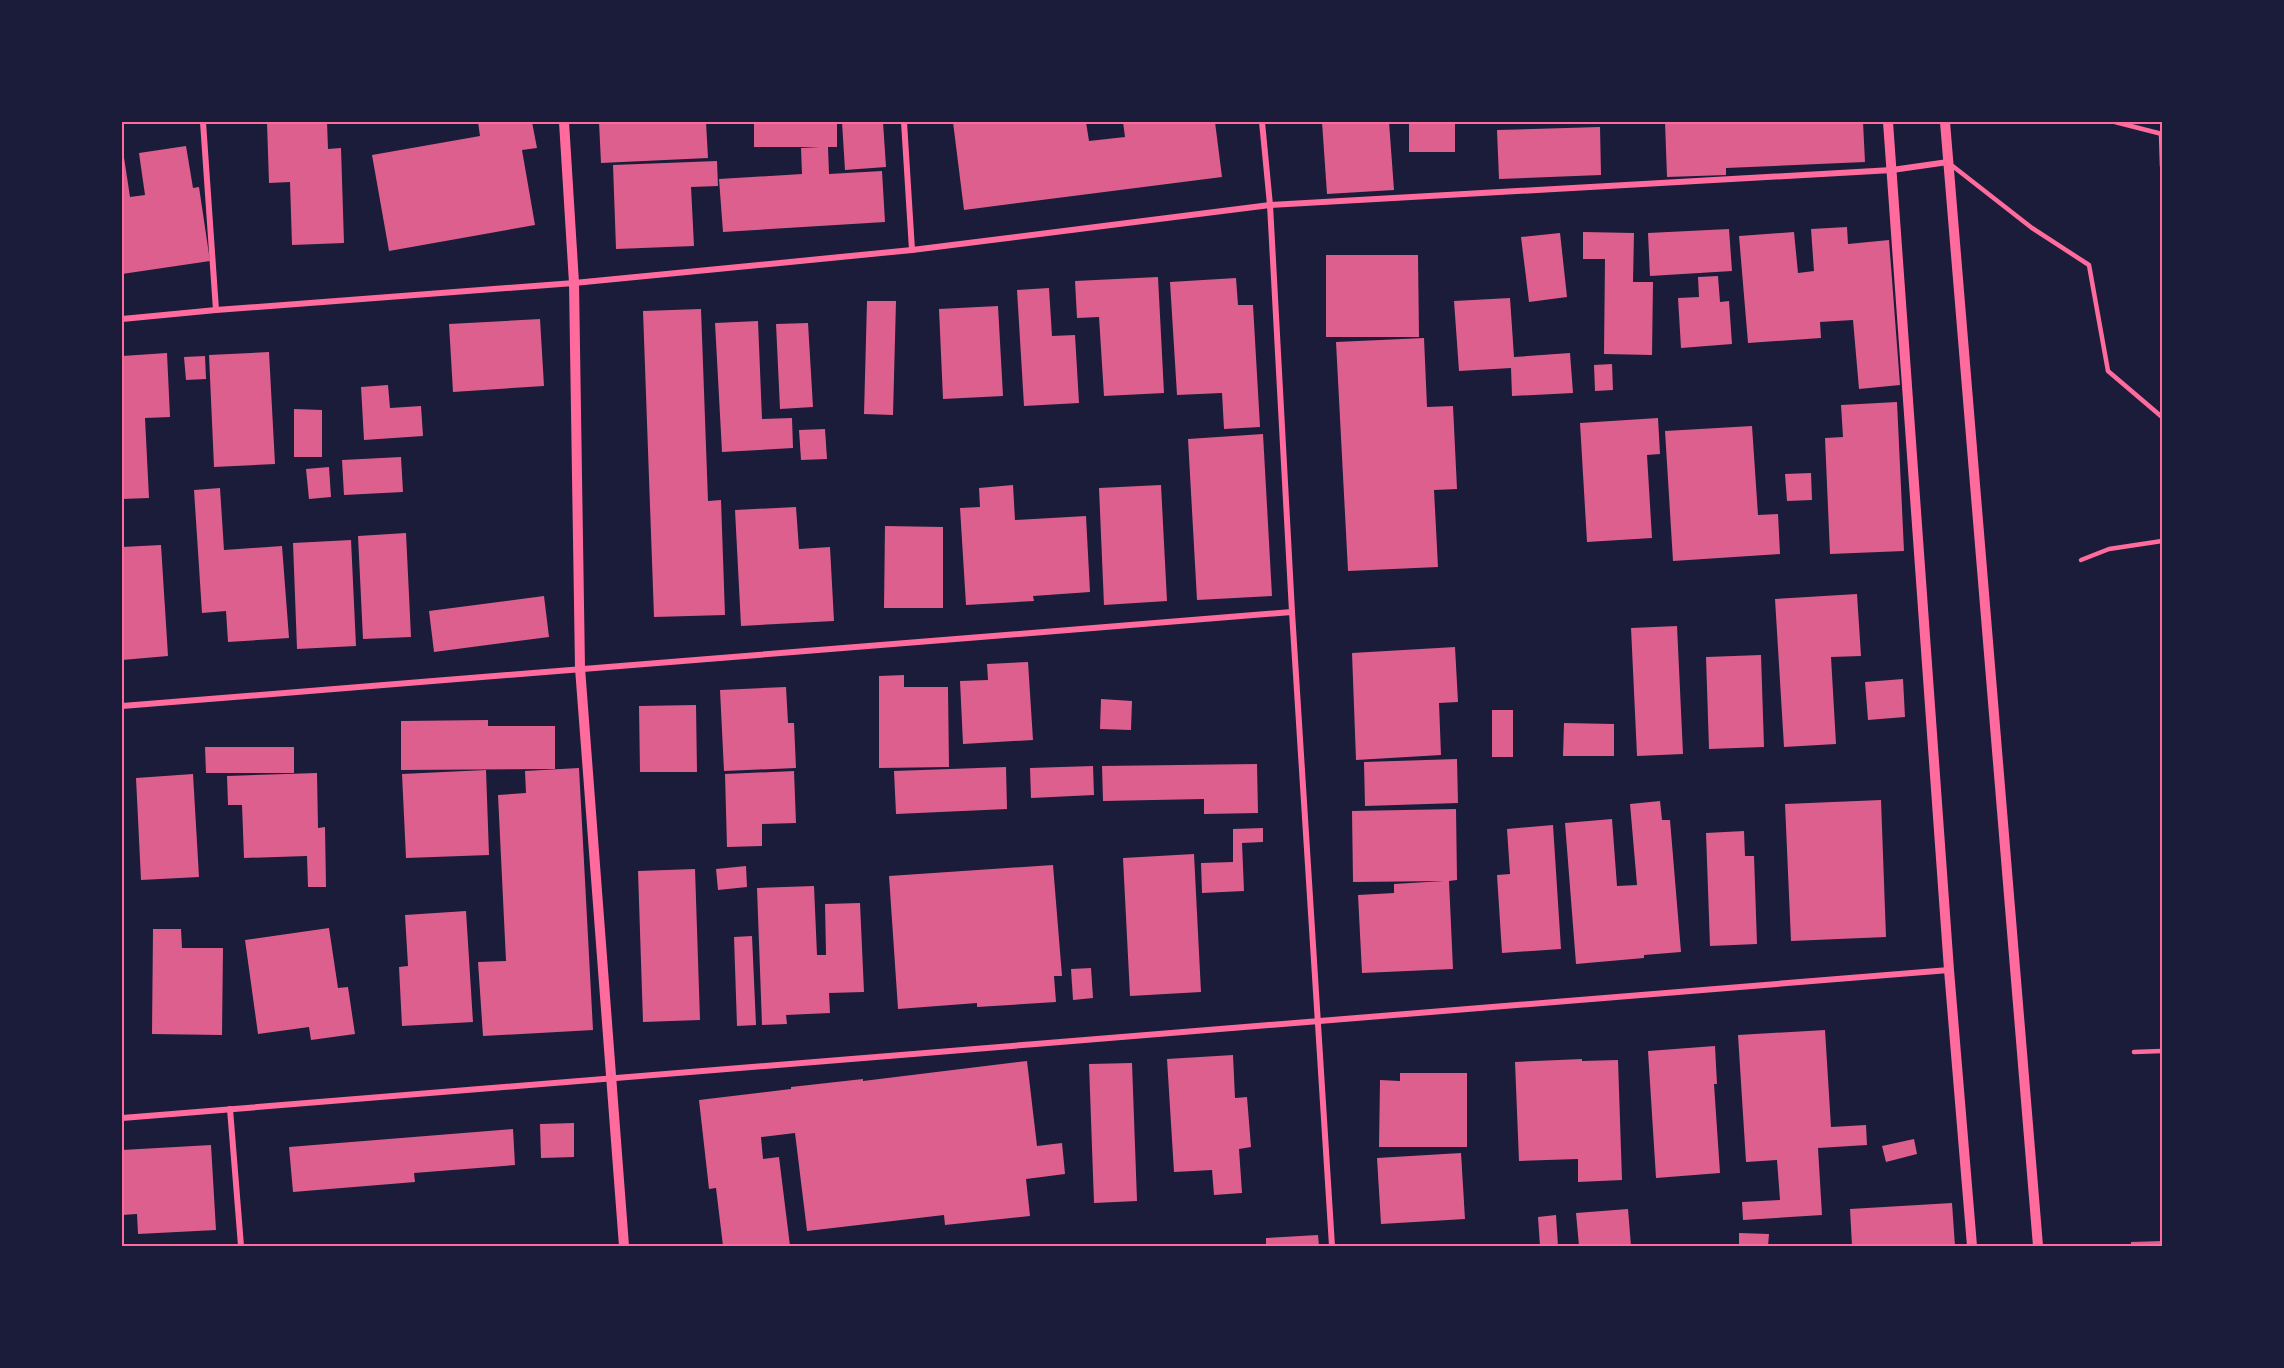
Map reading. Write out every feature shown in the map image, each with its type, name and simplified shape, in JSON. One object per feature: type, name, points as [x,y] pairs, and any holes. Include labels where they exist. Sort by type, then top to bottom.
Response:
[{"type":"street","points":[[203,122],[216,310]]},
{"type":"street","points":[[564,122],[574,283],[580,668],[624,1246]]},
{"type":"street","points":[[904,122],[912,250]]},
{"type":"street","points":[[1262,122],[1270,205],[1292,612],[1332,1246]]},
{"type":"street","points":[[1888,122],[1972,1246]]},
{"type":"street","points":[[1945,122],[2038,1246]]},
{"type":"street","points":[[122,319],[574,283],[912,250],[1270,205],[1892,170],[1948,162]]},
{"type":"street","points":[[122,706],[1292,612]]},
{"type":"street","points":[[122,1118],[611,1080],[1317,1019],[1950,970]]},
{"type":"street","points":[[230,1109],[241,1246]]},
{"type":"lane","points":[[2115,122],[2162,134],[2163,166]]},
{"type":"lane","points":[[1948,162],[2032,228],[2089,265],[2108,371],[2163,417]]},
{"type":"lane","points":[[2081,560],[2109,549],[2163,541]]},
{"type":"lane","points":[[2134,1052],[2163,1051]]},
{"type":"building","points":[[327,122],[328,149],[341,148],[344,243],[292,245],[290,182],[269,183],[267,123]]},
{"type":"building","points":[[478,122],[532,122],[537,148],[522,150],[535,225],[389,251],[372,155],[480,136]]},
{"type":"building","points":[[599,122],[706,122],[708,158],[601,163]]},
{"type":"building","points":[[754,122],[837,122],[837,147],[828,147],[829,174],[882,171],[885,222],[723,232],[719,179],[802,174],[801,148],[820,147],[754,147]]},
{"type":"building","points":[[842,122],[883,122],[886,167],[845,170]]},
{"type":"building","points":[[953,122],[1086,122],[1089,141],[1125,137],[1123,122],[1215,122],[1222,177],[964,210]]},
{"type":"building","points":[[1322,122],[1389,122],[1394,190],[1327,194]]},
{"type":"building","points":[[1409,122],[1455,122],[1455,152],[1409,152]]},
{"type":"building","points":[[1665,122],[1863,122],[1865,162],[1726,168],[1726,175],[1667,177]]},
{"type":"building","points":[[1600,127],[1601,175],[1499,179],[1497,130]]},
{"type":"building","points":[[122,144],[130,197],[145,195],[139,153],[186,146],[193,188],[199,187],[210,261],[122,274]]},
{"type":"building","points":[[717,161],[718,186],[691,187],[694,246],[616,249],[613,165]]},
{"type":"building","points":[[1847,227],[1848,244],[1889,240],[1900,385],[1859,389],[1853,320],[1820,322],[1821,338],[1748,343],[1739,236],[1794,232],[1798,273],[1814,271],[1811,229]]},
{"type":"building","points":[[1729,229],[1732,271],[1650,276],[1648,233]]},
{"type":"building","points":[[1583,232],[1634,233],[1633,282],[1653,282],[1652,355],[1604,354],[1605,259],[1583,259]]},
{"type":"building","points":[[1560,233],[1567,297],[1529,302],[1521,237]]},
{"type":"building","points":[[1326,255],[1418,255],[1419,337],[1326,337]]},
{"type":"building","points":[[1718,276],[1720,302],[1729,301],[1732,344],[1681,348],[1678,298],[1699,297],[1698,277]]},
{"type":"building","points":[[1158,277],[1164,393],[1104,396],[1099,317],[1077,318],[1075,281]]},
{"type":"building","points":[[1236,278],[1238,305],[1253,305],[1260,427],[1224,429],[1222,393],[1177,395],[1170,282]]},
{"type":"building","points":[[1049,288],[1052,336],[1075,335],[1079,403],[1024,406],[1017,290]]},
{"type":"building","points":[[1510,298],[1514,357],[1570,353],[1573,393],[1512,396],[1511,368],[1459,371],[1454,301]]},
{"type":"building","points":[[867,301],[896,301],[893,415],[864,414]]},
{"type":"building","points":[[998,306],[1003,396],[943,399],[939,309]]},
{"type":"building","points":[[701,309],[708,501],[721,500],[725,615],[654,617],[643,311]]},
{"type":"building","points":[[540,319],[544,386],[453,392],[449,324]]},
{"type":"building","points":[[758,321],[762,419],[792,418],[793,448],[722,452],[715,323]]},
{"type":"building","points":[[808,323],[813,407],[780,409],[776,324]]},
{"type":"building","points":[[1424,338],[1427,407],[1453,406],[1457,489],[1434,490],[1438,567],[1348,571],[1336,342]]},
{"type":"building","points":[[269,352],[275,464],[214,467],[209,355]]},
{"type":"building","points":[[167,353],[170,417],[145,418],[149,498],[122,499],[122,356]]},
{"type":"building","points":[[205,356],[206,379],[186,380],[184,357]]},
{"type":"building","points":[[1612,364],[1613,390],[1595,391],[1594,365]]},
{"type":"building","points":[[388,385],[390,408],[421,406],[423,436],[364,440],[361,387]]},
{"type":"building","points":[[1897,402],[1904,551],[1830,554],[1825,438],[1843,437],[1841,405]]},
{"type":"building","points":[[294,409],[322,410],[322,457],[294,457]]},
{"type":"building","points":[[1658,418],[1660,454],[1647,455],[1652,538],[1587,542],[1580,423]]},
{"type":"building","points":[[1752,426],[1758,515],[1778,514],[1780,554],[1673,561],[1665,431]]},
{"type":"building","points":[[825,429],[827,459],[801,460],[799,430]]},
{"type":"building","points":[[1263,434],[1272,596],[1197,600],[1188,439]]},
{"type":"building","points":[[401,457],[403,492],[344,495],[342,460]]},
{"type":"building","points":[[329,467],[331,497],[309,499],[306,469]]},
{"type":"building","points":[[1811,473],[1812,500],[1787,501],[1785,474]]},
{"type":"building","points":[[1013,485],[1015,520],[1086,516],[1090,592],[1033,596],[1034,601],[966,605],[960,508],[980,507],[979,488]]},
{"type":"building","points":[[1161,485],[1167,601],[1104,605],[1099,488]]},
{"type":"building","points":[[220,488],[224,550],[282,546],[289,638],[228,642],[226,611],[202,613],[194,490]]},
{"type":"building","points":[[796,507],[799,549],[830,547],[834,621],[741,626],[735,510]]},
{"type":"building","points":[[885,526],[943,527],[943,608],[884,608]]},
{"type":"building","points":[[406,533],[411,637],[363,639],[358,536]]},
{"type":"building","points":[[351,540],[356,646],[297,649],[293,543]]},
{"type":"building","points":[[161,545],[168,656],[122,660],[122,547]]},
{"type":"building","points":[[1857,594],[1861,656],[1831,657],[1836,744],[1784,747],[1775,599]]},
{"type":"building","points":[[544,596],[549,637],[434,652],[429,611]]},
{"type":"building","points":[[1677,626],[1683,754],[1637,756],[1631,628]]},
{"type":"building","points":[[1455,647],[1458,702],[1439,703],[1441,755],[1356,760],[1352,653]]},
{"type":"building","points":[[1761,655],[1764,747],[1709,749],[1706,657]]},
{"type":"building","points":[[1028,662],[1033,740],[963,744],[960,681],[988,680],[987,664]]},
{"type":"building","points":[[904,675],[904,687],[948,687],[949,767],[879,768],[879,676]]},
{"type":"building","points":[[1903,679],[1905,717],[1868,720],[1865,682]]},
{"type":"building","points":[[786,687],[788,723],[794,723],[796,768],[724,771],[720,690]]},
{"type":"building","points":[[1101,699],[1132,701],[1131,730],[1100,729]]},
{"type":"building","points":[[696,705],[697,772],[640,772],[639,706]]},
{"type":"building","points":[[1492,710],[1513,710],[1513,757],[1492,757]]},
{"type":"building","points":[[488,720],[488,726],[555,726],[555,769],[401,770],[401,721]]},
{"type":"building","points":[[1564,723],[1614,724],[1614,756],[1563,756]]},
{"type":"building","points":[[205,747],[294,747],[294,773],[206,773]]},
{"type":"building","points":[[1457,759],[1458,803],[1365,806],[1364,762]]},
{"type":"building","points":[[1257,764],[1258,813],[1204,814],[1204,799],[1103,801],[1102,766]]},
{"type":"building","points":[[1093,766],[1094,795],[1031,798],[1030,768]]},
{"type":"building","points":[[1006,767],[1007,809],[896,814],[894,771]]},
{"type":"building","points":[[579,768],[593,1030],[483,1036],[478,962],[506,961],[498,795],[526,793],[525,771]]},
{"type":"building","points":[[486,770],[489,855],[406,858],[402,774]]},
{"type":"building","points":[[794,771],[796,823],[762,824],[762,846],[727,847],[725,774]]},
{"type":"building","points":[[317,773],[318,828],[325,827],[326,887],[308,887],[307,856],[244,858],[242,805],[228,805],[227,776]]},
{"type":"building","points":[[193,774],[199,877],[141,880],[136,778]]},
{"type":"building","points":[[1881,800],[1886,937],[1791,941],[1785,804]]},
{"type":"building","points":[[1660,801],[1662,820],[1670,820],[1681,952],[1576,964],[1565,823],[1612,819],[1617,886],[1637,885],[1630,804]]},
{"type":"building","points":[[1456,809],[1457,880],[1449,881],[1453,969],[1362,973],[1358,895],[1394,893],[1394,884],[1444,881],[1353,882],[1352,811]]},
{"type":"building","points":[[1553,825],[1561,949],[1502,953],[1497,875],[1510,874],[1507,829]]},
{"type":"building","points":[[1263,828],[1263,842],[1242,843],[1244,891],[1202,893],[1201,863],[1233,862],[1233,829]]},
{"type":"building","points":[[1744,831],[1745,856],[1754,856],[1757,944],[1710,946],[1706,833]]},
{"type":"building","points":[[1194,854],[1201,992],[1130,996],[1123,858]]},
{"type":"building","points":[[1053,865],[1062,976],[1054,976],[1056,1002],[977,1007],[977,1003],[898,1009],[889,876]]},
{"type":"building","points":[[746,866],[747,887],[718,890],[716,869]]},
{"type":"building","points":[[695,869],[700,1020],[643,1022],[638,871]]},
{"type":"building","points":[[814,886],[817,955],[826,955],[825,904],[860,903],[864,992],[829,993],[830,1013],[786,1015],[787,1024],[762,1025],[757,888]]},
{"type":"building","points":[[466,911],[473,1022],[402,1026],[399,967],[408,966],[405,915]]},
{"type":"building","points":[[329,928],[338,988],[348,987],[355,1034],[311,1040],[309,1027],[258,1034],[245,940]]},
{"type":"building","points":[[153,929],[181,929],[182,948],[223,948],[222,1035],[152,1034]]},
{"type":"building","points":[[752,936],[756,1025],[737,1026],[734,937]]},
{"type":"building","points":[[1091,968],[1093,998],[1073,1000],[1071,969]]},
{"type":"building","points":[[1825,1030],[1831,1127],[1866,1125],[1867,1145],[1818,1148],[1822,1215],[1743,1220],[1742,1202],[1780,1200],[1777,1160],[1746,1162],[1738,1035]]},
{"type":"building","points":[[1715,1046],[1717,1084],[1714,1084],[1720,1173],[1656,1178],[1648,1051]]},
{"type":"building","points":[[1233,1055],[1235,1098],[1247,1097],[1251,1147],[1239,1149],[1242,1193],[1214,1195],[1212,1170],[1174,1172],[1167,1059]]},
{"type":"building","points":[[1582,1059],[1582,1061],[1618,1060],[1622,1180],[1578,1182],[1578,1159],[1519,1161],[1515,1062]]},
{"type":"building","points":[[1027,1061],[1037,1146],[1062,1143],[1065,1174],[1026,1179],[1030,1216],[945,1225],[944,1215],[807,1231],[795,1133],[761,1137],[763,1159],[779,1157],[790,1246],[723,1246],[716,1188],[709,1189],[699,1100],[791,1089],[791,1087],[863,1079],[863,1081]]},
{"type":"building","points":[[1132,1063],[1137,1201],[1094,1203],[1089,1064]]},
{"type":"building","points":[[1400,1073],[1467,1073],[1467,1147],[1379,1147],[1380,1080],[1400,1081]]},
{"type":"building","points":[[574,1123],[574,1157],[541,1158],[540,1124]]},
{"type":"building","points":[[513,1129],[515,1165],[414,1173],[415,1182],[293,1192],[289,1147]]},
{"type":"building","points":[[1914,1139],[1917,1154],[1886,1162],[1882,1146]]},
{"type":"building","points":[[211,1145],[216,1230],[138,1234],[137,1214],[122,1215],[122,1150]]},
{"type":"building","points":[[1461,1153],[1465,1219],[1381,1224],[1377,1158]]},
{"type":"building","points":[[1952,1203],[1955,1246],[1852,1246],[1850,1209]]},
{"type":"building","points":[[1628,1209],[1631,1246],[1579,1246],[1576,1213]]},
{"type":"building","points":[[1556,1215],[1558,1246],[1540,1246],[1538,1217]]},
{"type":"building","points":[[1739,1233],[1769,1234],[1768,1246],[1739,1246]]},
{"type":"building","points":[[1318,1235],[1319,1246],[1266,1246],[1266,1238]]},
{"type":"building","points":[[2162,1241],[2162,1246],[2131,1246],[2131,1242]]}]
